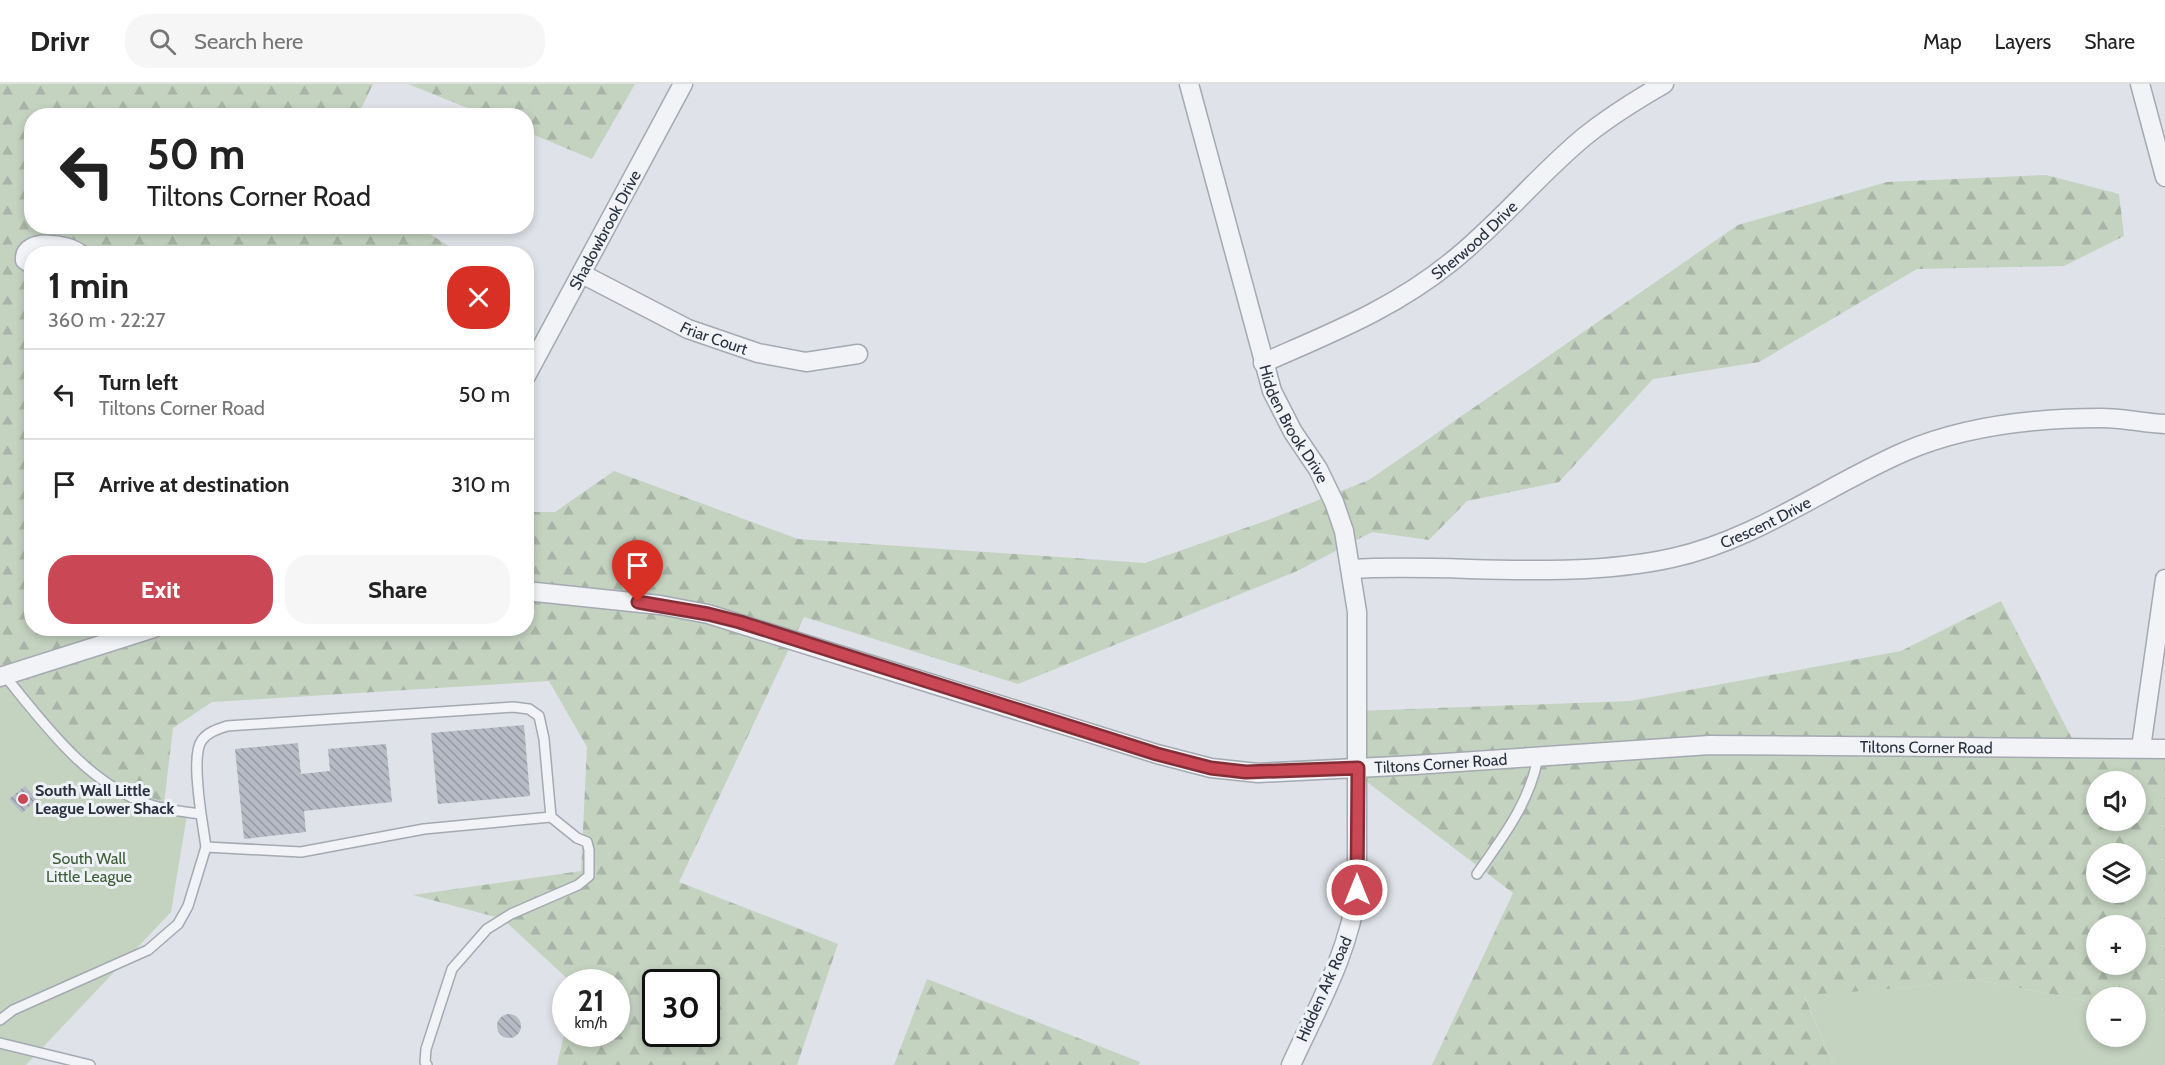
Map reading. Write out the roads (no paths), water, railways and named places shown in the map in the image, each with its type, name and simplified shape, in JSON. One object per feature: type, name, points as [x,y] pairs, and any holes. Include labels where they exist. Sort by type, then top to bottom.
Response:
[{"type":"street","name":"Shadowbrook Drive","points":[[534,361],[683,84]]},
{"type":"street","name":"Hidden Brook Drive","points":[[1189,84],[1272,391],[1293,432],[1318,469],[1334,502],[1344,531],[1357,612],[1358,768]]},
{"type":"street","name":"Sherwood Drive","points":[[1263,363],[1359,321],[1423,283],[1493,228],[1584,138],[1627,106],[1664,84]]},
{"type":"street","points":[[2140,84],[2165,177]]},
{"type":"street","points":[[37,246],[60,244],[65,246]]},
{"type":"street","name":"Friar Court","points":[[582,274],[688,329],[758,353],[806,362],[858,354]]},
{"type":"street","name":"Crescent Drive","points":[[1351,569],[1571,569],[1622,566],[1672,558],[1712,546],[1760,527],[1796,510],[1849,478],[1909,450],[1944,439],[1988,428],[2043,419],[2103,418],[2165,424]]},
{"type":"street","points":[[2141,748],[2165,579]]},
{"type":"street","name":"Tiltons Corner Road","points":[[534,592],[660,605],[708,614],[1157,754],[1211,768],[1258,773],[1710,745],[2165,749]]},
{"type":"street","points":[[2,677],[129,636]]},
{"type":"street","name":"Hidden Ark Road","points":[[1290,1065],[1339,960],[1354,914],[1357,890],[1358,768]]},
{"type":"lane","points":[[2,677],[53,734],[104,783],[149,805],[201,814]]},
{"type":"lane","points":[[0,1020],[13,1010],[148,950],[178,924],[188,906],[206,848],[197,771],[200,741],[216,730],[227,726],[513,707],[529,709],[539,716],[544,739],[551,817]]},
{"type":"lane","points":[[1477,874],[1527,796],[1535,775],[1538,757]]},
{"type":"lane","points":[[206,848],[301,852],[424,829],[551,817],[577,838],[587,842],[590,850],[589,876],[578,885],[512,914],[487,929],[452,969],[426,1049],[425,1062],[427,1065]]},
{"type":"lane","points":[[0,1043],[90,1065]]},
{"type":"place","name":"South Wall Little League Lower Shack","points":[[23,799]]},
{"type":"park label","name":"South Wall Little League","points":[[89,867]]}]
